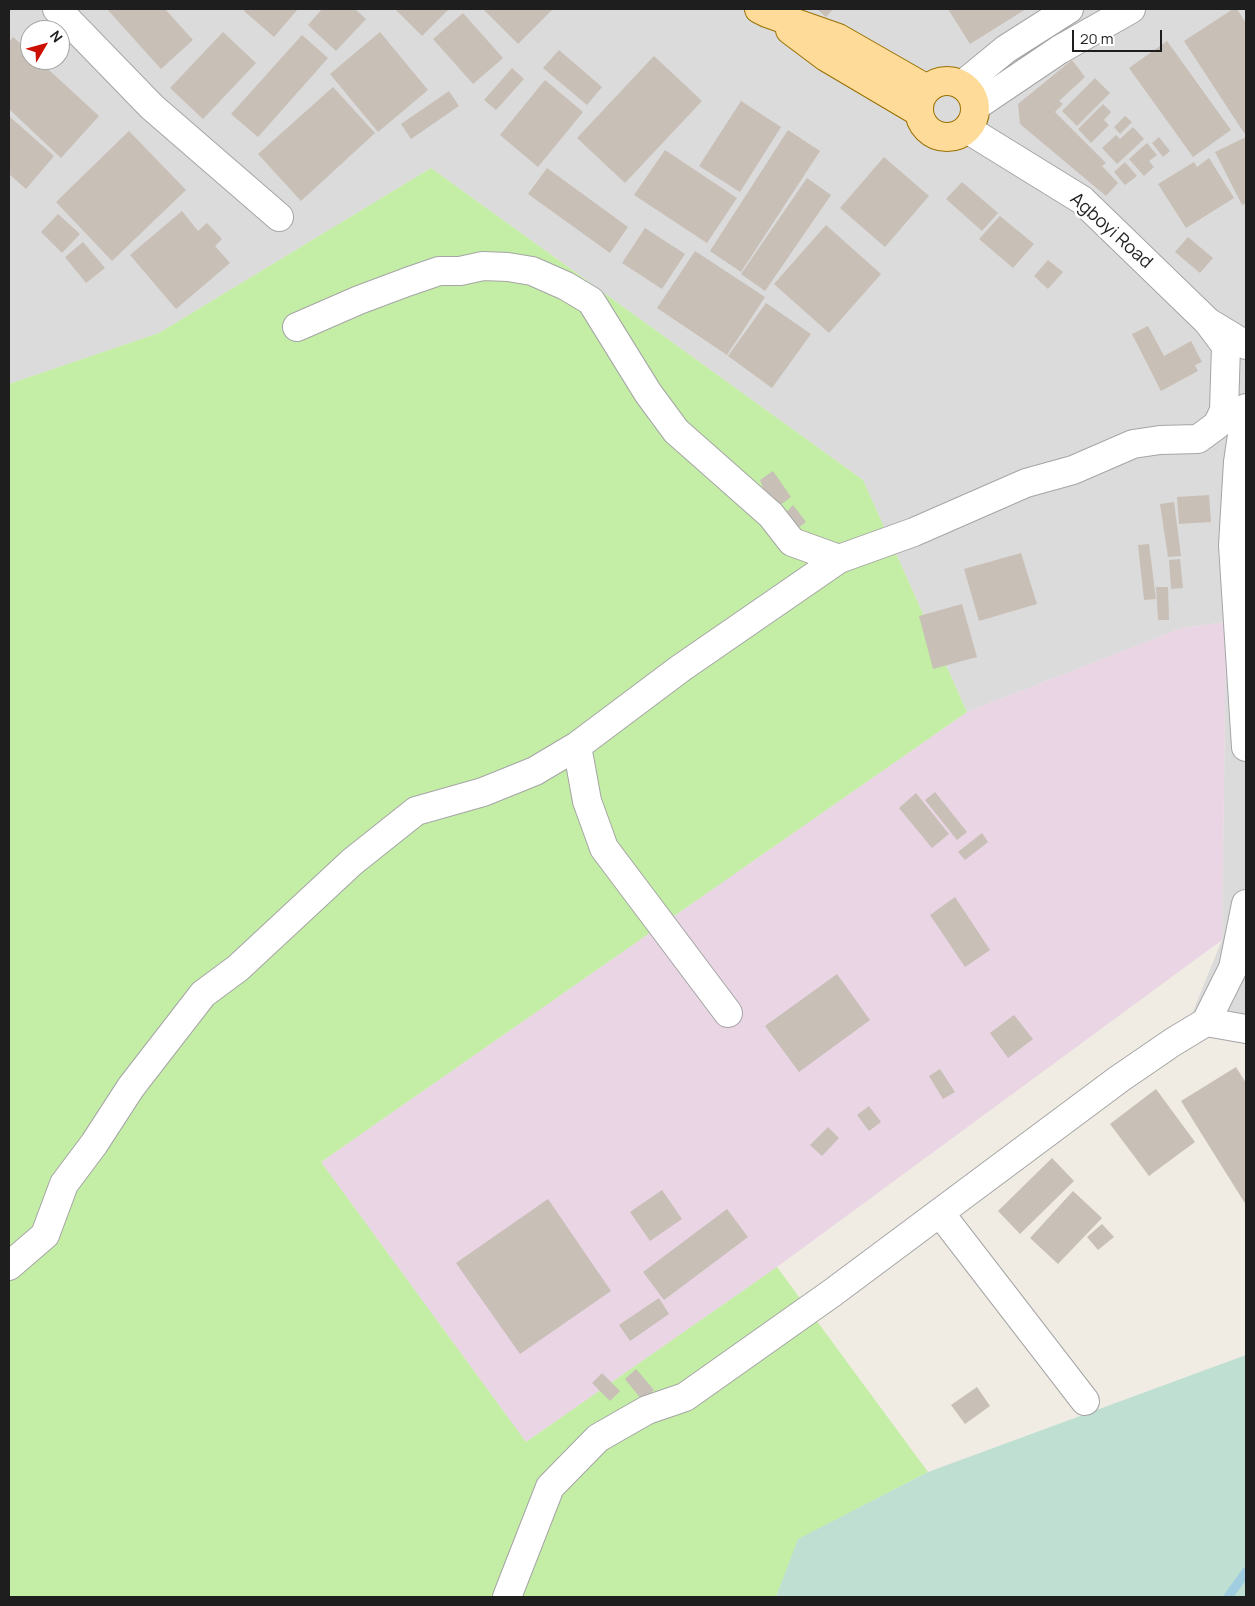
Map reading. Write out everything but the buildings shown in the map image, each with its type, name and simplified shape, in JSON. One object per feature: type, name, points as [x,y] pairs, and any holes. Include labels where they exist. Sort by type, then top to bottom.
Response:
[{"type":"main road","points":[[763,11],[826,57],[923,100]]},
{"type":"main road","points":[[950,81],[968,106],[957,136],[944,137],[932,133],[923,124],[923,100],[938,82],[950,81]]},
{"type":"street","points":[[57,9],[152,106],[279,217]]},
{"type":"street","points":[[968,106],[1006,49],[1069,9]]},
{"type":"street","points":[[968,106],[1058,50],[1130,9]]},
{"type":"street","name":"Agboyi Road","points":[[968,106],[1082,200],[1208,322],[1246,345]]},
{"type":"street","points":[[297,327],[359,300],[439,271],[460,271],[483,266],[508,267],[532,271],[566,286],[591,301],[648,394],[676,431],[771,515],[792,542],[839,559]]},
{"type":"street","points":[[9,1266],[45,1234],[64,1184],[94,1144],[131,1087],[203,994],[238,968],[352,862],[416,811],[492,789],[535,771],[577,746],[681,668],[839,559],[914,532],[1026,483],[1073,470],[1133,444],[1160,440],[1198,439],[1217,425],[1224,411],[1226,346],[1208,322]]},
{"type":"street","points":[[1246,408],[1238,462],[1232,546],[1246,747]]},
{"type":"street","points":[[577,746],[587,801],[604,848],[728,1013]]},
{"type":"street","points":[[507,1597],[550,1487],[598,1438],[647,1410],[685,1397],[832,1293],[1119,1079],[1206,1022],[1233,968],[1246,904]]},
{"type":"street","points":[[1206,1022],[1246,1029]]},
{"type":"street","points":[[940,1213],[1085,1401]]},
{"type":"shaded area","points":[[9,9],[1246,9],[1246,1033],[1189,1021],[1222,940],[1226,622],[1182,628],[967,712],[863,480],[431,168],[159,333],[9,384]]},
{"type":"shaded area","points":[[1226,622],[1222,940],[777,1267],[526,1442],[321,1162],[967,712],[1182,628]]},
{"type":"green space","points":[[431,168],[863,480],[967,712],[321,1162],[526,1442],[777,1267],[928,1472],[799,1539],[776,1597],[9,1597],[9,384],[159,333]]},
{"type":"green space","points":[[1246,1355],[1246,1597],[776,1597],[798,1539],[928,1472]]},
{"type":"waterway","points":[[1228,1597],[1246,1572]]}]
